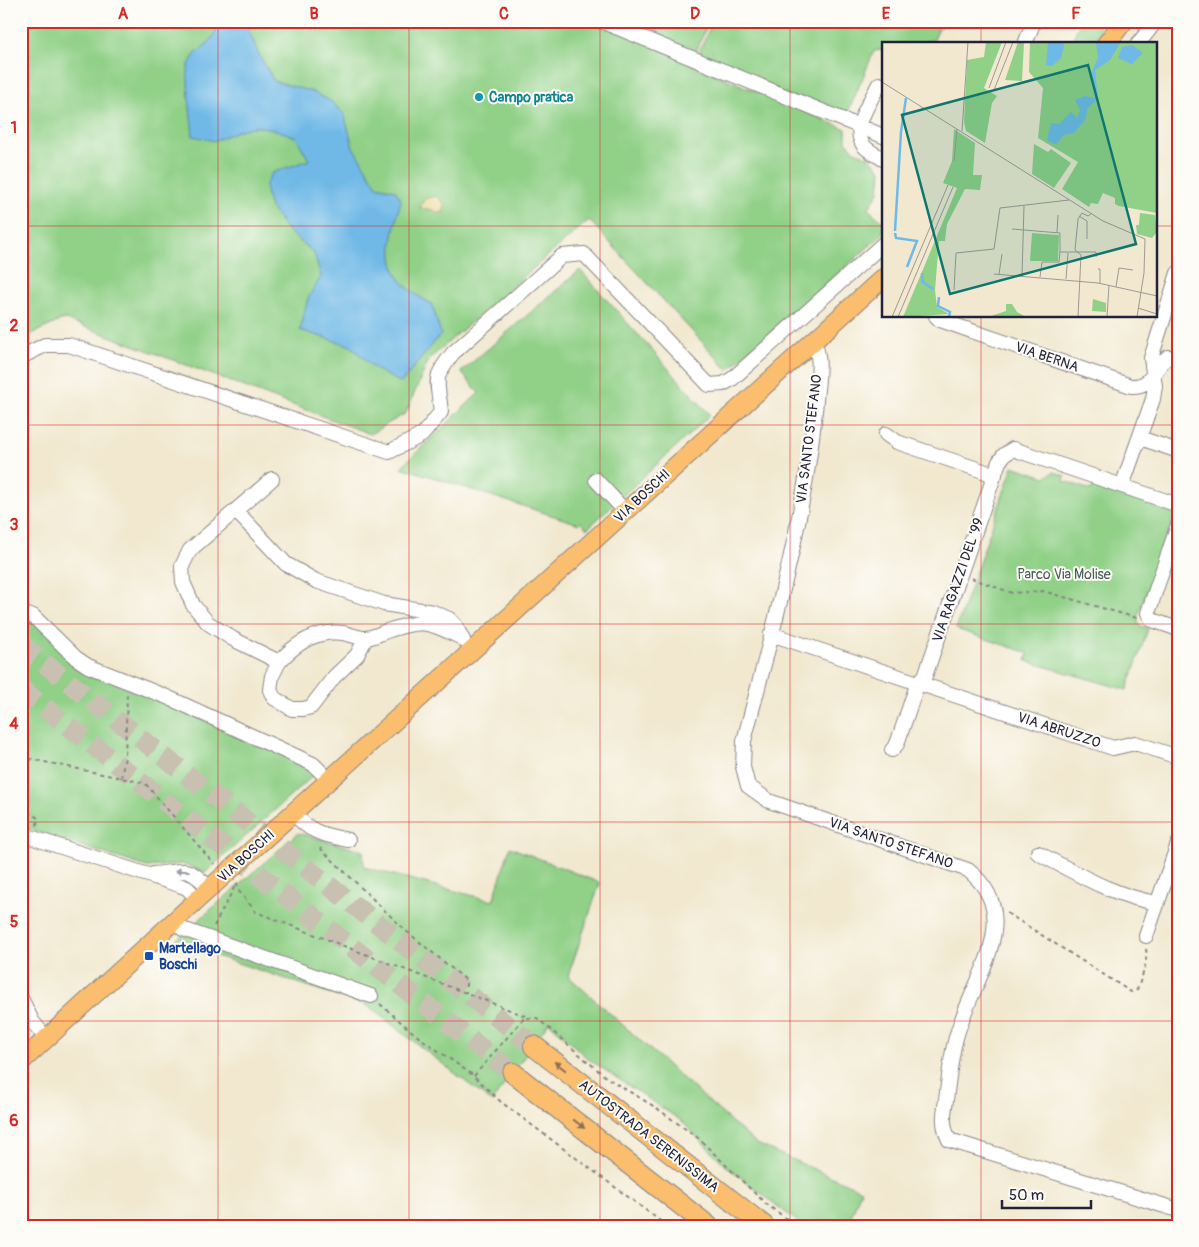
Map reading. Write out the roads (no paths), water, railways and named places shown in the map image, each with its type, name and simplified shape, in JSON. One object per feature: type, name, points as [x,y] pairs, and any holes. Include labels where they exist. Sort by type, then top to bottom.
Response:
[{"type":"highway","name":"AUTOSTRADA SERENISSIMA","points":[[534,1046],[764,1226]]},
{"type":"highway","points":[[513,1073],[708,1226]]},
{"type":"main road","points":[[1108,42],[1124,21]]},
{"type":"main road","name":"VIA BOSCHI","points":[[21,1062],[882,279]]},
{"type":"street","points":[[601,21],[882,136]]},
{"type":"street","points":[[1026,42],[1034,21]]},
{"type":"street","points":[[1140,42],[1156,21]]},
{"type":"street","points":[[882,86],[879,84],[859,126],[858,134],[864,146],[882,158]]},
{"type":"street","points":[[21,357],[45,345],[69,345],[389,452],[422,435],[441,412],[436,380],[443,365],[453,353],[562,256],[584,254],[709,385],[723,384],[732,378],[882,245]]},
{"type":"street","points":[[1178,273],[1154,343],[1151,358],[1155,386],[1153,399],[1122,486],[1178,505]]},
{"type":"street","name":"VIA BERNA","points":[[938,318],[1131,386],[1141,386],[1147,383],[1168,357],[1178,358]]},
{"type":"street","name":"VIA SANTO STEFANO","points":[[813,342],[817,349],[818,375],[813,438],[800,521],[744,741],[743,767],[748,786],[769,801],[968,870],[985,886],[993,905],[994,931],[990,954],[960,1024],[952,1059],[943,1126],[949,1140],[1178,1210]]},
{"type":"street","points":[[886,434],[896,442],[995,475]]},
{"type":"street","points":[[1140,438],[1178,451]]},
{"type":"street","name":"VIA RAGAZZI DEL '99","points":[[892,750],[897,744],[918,682],[924,676],[995,475],[1004,455],[1013,449],[1122,486]]},
{"type":"street","points":[[272,479],[190,550],[182,566],[183,582],[193,605],[208,623],[233,639],[279,662]]},
{"type":"street","points":[[596,480],[625,511]]},
{"type":"street","points":[[236,511],[286,564],[316,581],[384,604],[433,612],[449,619],[454,631],[472,651]]},
{"type":"street","points":[[1178,526],[1149,607],[1149,617],[1178,629]]},
{"type":"street","points":[[24,615],[33,616],[45,625],[76,658],[313,764],[330,781]]},
{"type":"street","points":[[366,638],[357,655],[334,677],[311,706],[303,709],[292,709],[274,698],[270,690],[272,676],[279,662],[290,649],[308,637],[342,632],[366,638],[402,626],[425,622],[454,631]]},
{"type":"street","points":[[771,634],[909,681],[918,682]]},
{"type":"street","name":"VIA ABRUZZO","points":[[918,682],[942,692],[1112,748],[1135,744],[1178,757]]},
{"type":"street","points":[[294,813],[304,825],[317,834],[348,840]]},
{"type":"street","points":[[28,836],[204,894]]},
{"type":"street","points":[[1146,936],[1178,844]]},
{"type":"street","points":[[1038,853],[1097,885],[1157,903]]},
{"type":"street","points":[[175,921],[183,929],[371,996]]},
{"type":"street","points":[[21,998],[32,1021],[47,1039]]},
{"type":"water","points":[[216,21],[245,21],[258,53],[274,81],[313,92],[332,102],[344,114],[353,147],[377,186],[395,190],[401,200],[393,233],[392,260],[396,272],[404,283],[415,294],[432,304],[441,334],[401,383],[375,369],[351,346],[300,330],[308,298],[321,277],[314,253],[288,231],[269,205],[265,186],[272,173],[309,160],[296,137],[264,127],[247,128],[215,141],[193,136],[188,88],[189,65],[197,52],[211,40],[216,29]]},
{"type":"tunnel","points":[[21,645],[534,1046]]},
{"type":"tunnel","points":[[21,689],[513,1073]]},
{"type":"place","name":"Campo pratica","points":[[479,97]]},
{"type":"place","name":"Martellago Boschi","points":[[149,956]]},
{"type":"park label","name":"Parco Via Molise","points":[[1064,574]]}]
